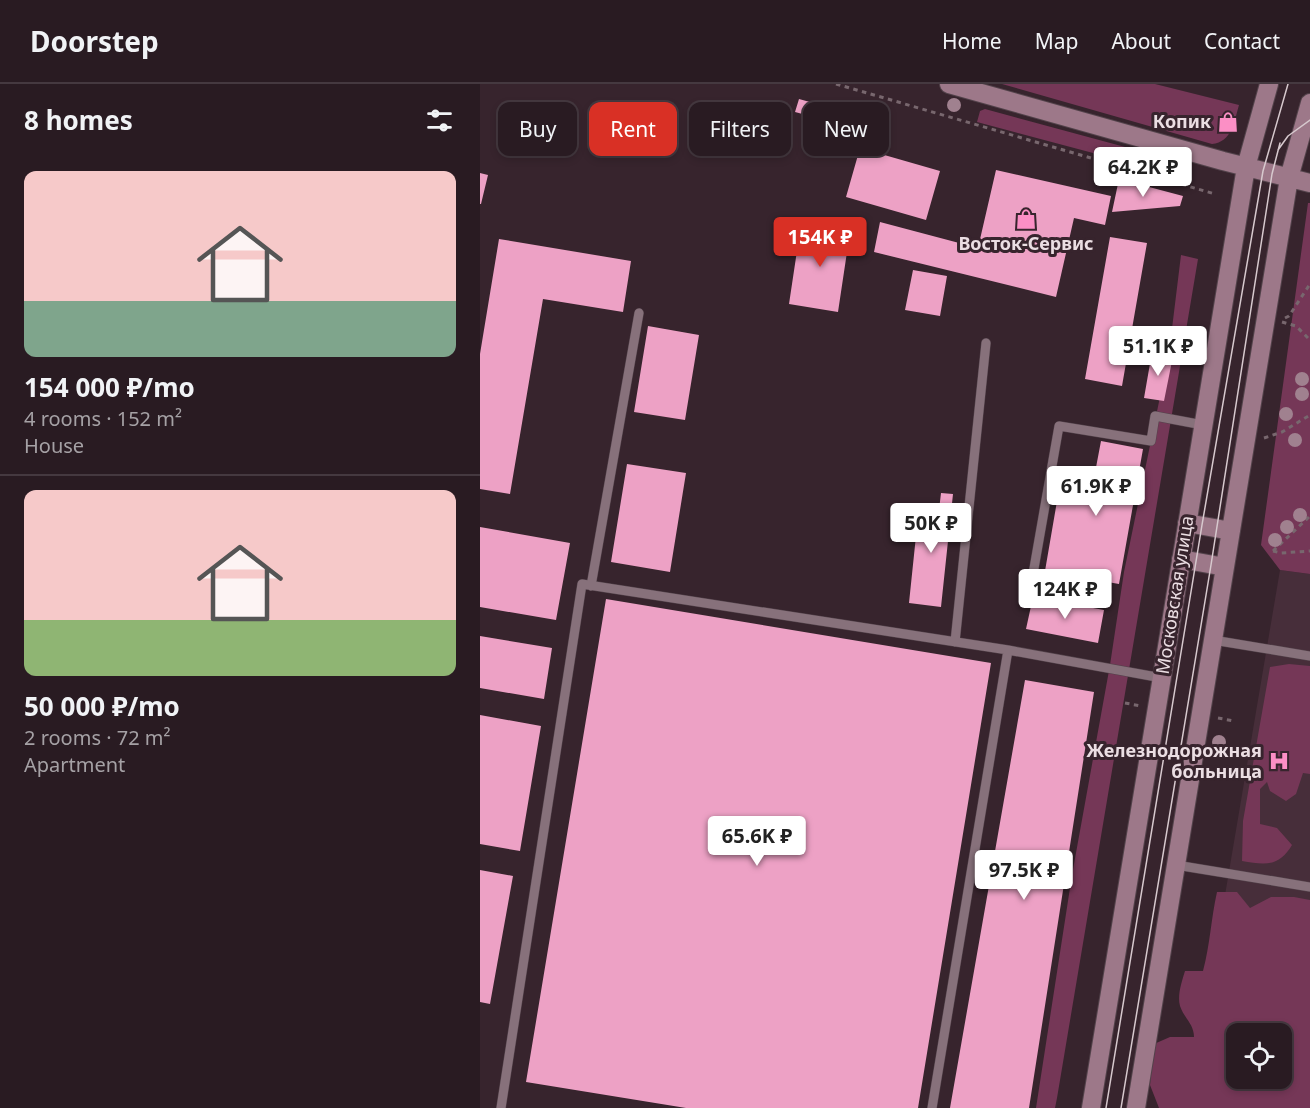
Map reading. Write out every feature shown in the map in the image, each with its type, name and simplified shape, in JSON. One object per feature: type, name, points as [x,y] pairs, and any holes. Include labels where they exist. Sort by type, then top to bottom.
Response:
[{"type":"street","points":[[950,84],[1310,183]]},
{"type":"street","name":"Московская улица","points":[[1090,1108],[1246,167],[1269,84]]},
{"type":"street","points":[[1136,1108],[1289,178],[1310,103]]},
{"type":"street","points":[[1187,523],[1231,531]]},
{"type":"street","points":[[1181,559],[1225,567]]},
{"type":"lane","points":[[591,586],[639,313]]},
{"type":"lane","points":[[955,642],[986,343]]},
{"type":"lane","points":[[1033,574],[1059,426],[1151,441],[1155,416],[1203,425]]},
{"type":"lane","points":[[501,1108],[582,584],[1008,650],[1162,678]]},
{"type":"lane","points":[[1213,640],[1310,656]]},
{"type":"lane","points":[[932,1108],[1008,650]]},
{"type":"lane","points":[[1176,865],[1310,887]]},
{"type":"path","points":[[836,84],[1215,194]]},
{"type":"path","points":[[1310,284],[1289,316],[1281,321],[1296,326],[1310,340]]},
{"type":"path","points":[[1262,439],[1282,432],[1310,415]]},
{"type":"path","points":[[1310,516],[1273,551],[1281,553],[1310,551]]},
{"type":"path","points":[[1125,703],[1156,708]]},
{"type":"path","points":[[1201,715],[1234,721]]},
{"type":"shaded area","points":[[1002,84],[1155,84],[1239,105],[1234,124],[1228,135],[1212,144]]},
{"type":"shaded area","points":[[985,109],[1125,147],[1128,151],[1127,157],[1123,161],[977,122],[980,111]]},
{"type":"shaded area","points":[[1308,203],[1310,203],[1310,574],[1280,570],[1261,545]]},
{"type":"shaded area","points":[[1181,255],[1198,259],[1057,1098],[1055,1108],[1036,1108],[1072,875],[1110,665],[1124,572],[1169,353]]},
{"type":"shaded area","name":"Железнодорожная больница","points":[[1280,570],[1310,574],[1310,1108],[1189,1108]]},
{"type":"shaded area","points":[[1289,664],[1310,666],[1310,774],[1303,773],[1296,794],[1286,801],[1270,791],[1267,782],[1260,789],[1260,824],[1277,828],[1292,845],[1282,857],[1271,863],[1242,861],[1243,821],[1270,667]]},
{"type":"shaded area","points":[[1217,892],[1237,892],[1250,908],[1271,897],[1310,900],[1310,1108],[1159,1108],[1150,1085],[1154,1044],[1170,1037],[1194,1037],[1192,1028],[1180,1006],[1179,993],[1185,971],[1203,971]]},
{"type":"building","points":[[799,99],[810,102],[803,102],[803,114],[795,112]]},
{"type":"building","points":[[858,156],[888,156],[940,171],[926,220],[846,197]]},
{"type":"building","points":[[996,170],[1111,196],[1105,225],[1074,218],[1056,297],[874,252],[880,222],[978,248]]},
{"type":"building","points":[[480,173],[488,175],[481,204],[480,204]]},
{"type":"building","points":[[1119,179],[1183,196],[1180,206],[1112,212]]},
{"type":"building","points":[[801,224],[850,232],[838,312],[789,304]]},
{"type":"building","points":[[1110,237],[1147,243],[1122,386],[1085,379]]},
{"type":"building","points":[[499,239],[631,261],[623,312],[543,299],[510,494],[480,489],[480,354]]},
{"type":"building","points":[[913,270],[947,276],[940,316],[905,310]]},
{"type":"building","points":[[648,326],[699,335],[685,420],[634,412]]},
{"type":"building","points":[[1152,352],[1173,356],[1164,401],[1144,398]]},
{"type":"building","points":[[1101,441],[1143,449],[1119,584],[1045,571],[1062,472],[1094,478]]},
{"type":"building","points":[[627,464],[686,473],[670,572],[611,562]]},
{"type":"building","points":[[941,493],[953,494],[941,607],[909,603],[919,507],[939,510]]},
{"type":"building","points":[[480,527],[570,543],[556,620],[480,607]]},
{"type":"building","points":[[1033,597],[1104,610],[1098,643],[1026,629]]},
{"type":"building","points":[[606,599],[991,663],[918,1108],[686,1108],[526,1082]]},
{"type":"building","points":[[480,636],[552,648],[544,699],[480,688]]},
{"type":"building","points":[[1025,680],[1094,692],[1029,1108],[950,1108]]},
{"type":"building","points":[[480,715],[541,726],[520,851],[480,844]]},
{"type":"building","points":[[480,870],[513,876],[490,1004],[480,1002]]},
{"type":"tram line","points":[[1106,1108],[1263,171],[1288,84]]},
{"type":"tram line","points":[[1278,150],[1288,136],[1310,120]]},
{"type":"tram line","points":[[1121,1108],[1211,565],[1272,174],[1280,143]]},
{"type":"place","name":"Копик","points":[[1228,122]]},
{"type":"place","name":"Восток-Сервис","points":[[1026,219]]},
{"type":"place","name":"Железнодорожная больница","points":[[1279,761]]}]
